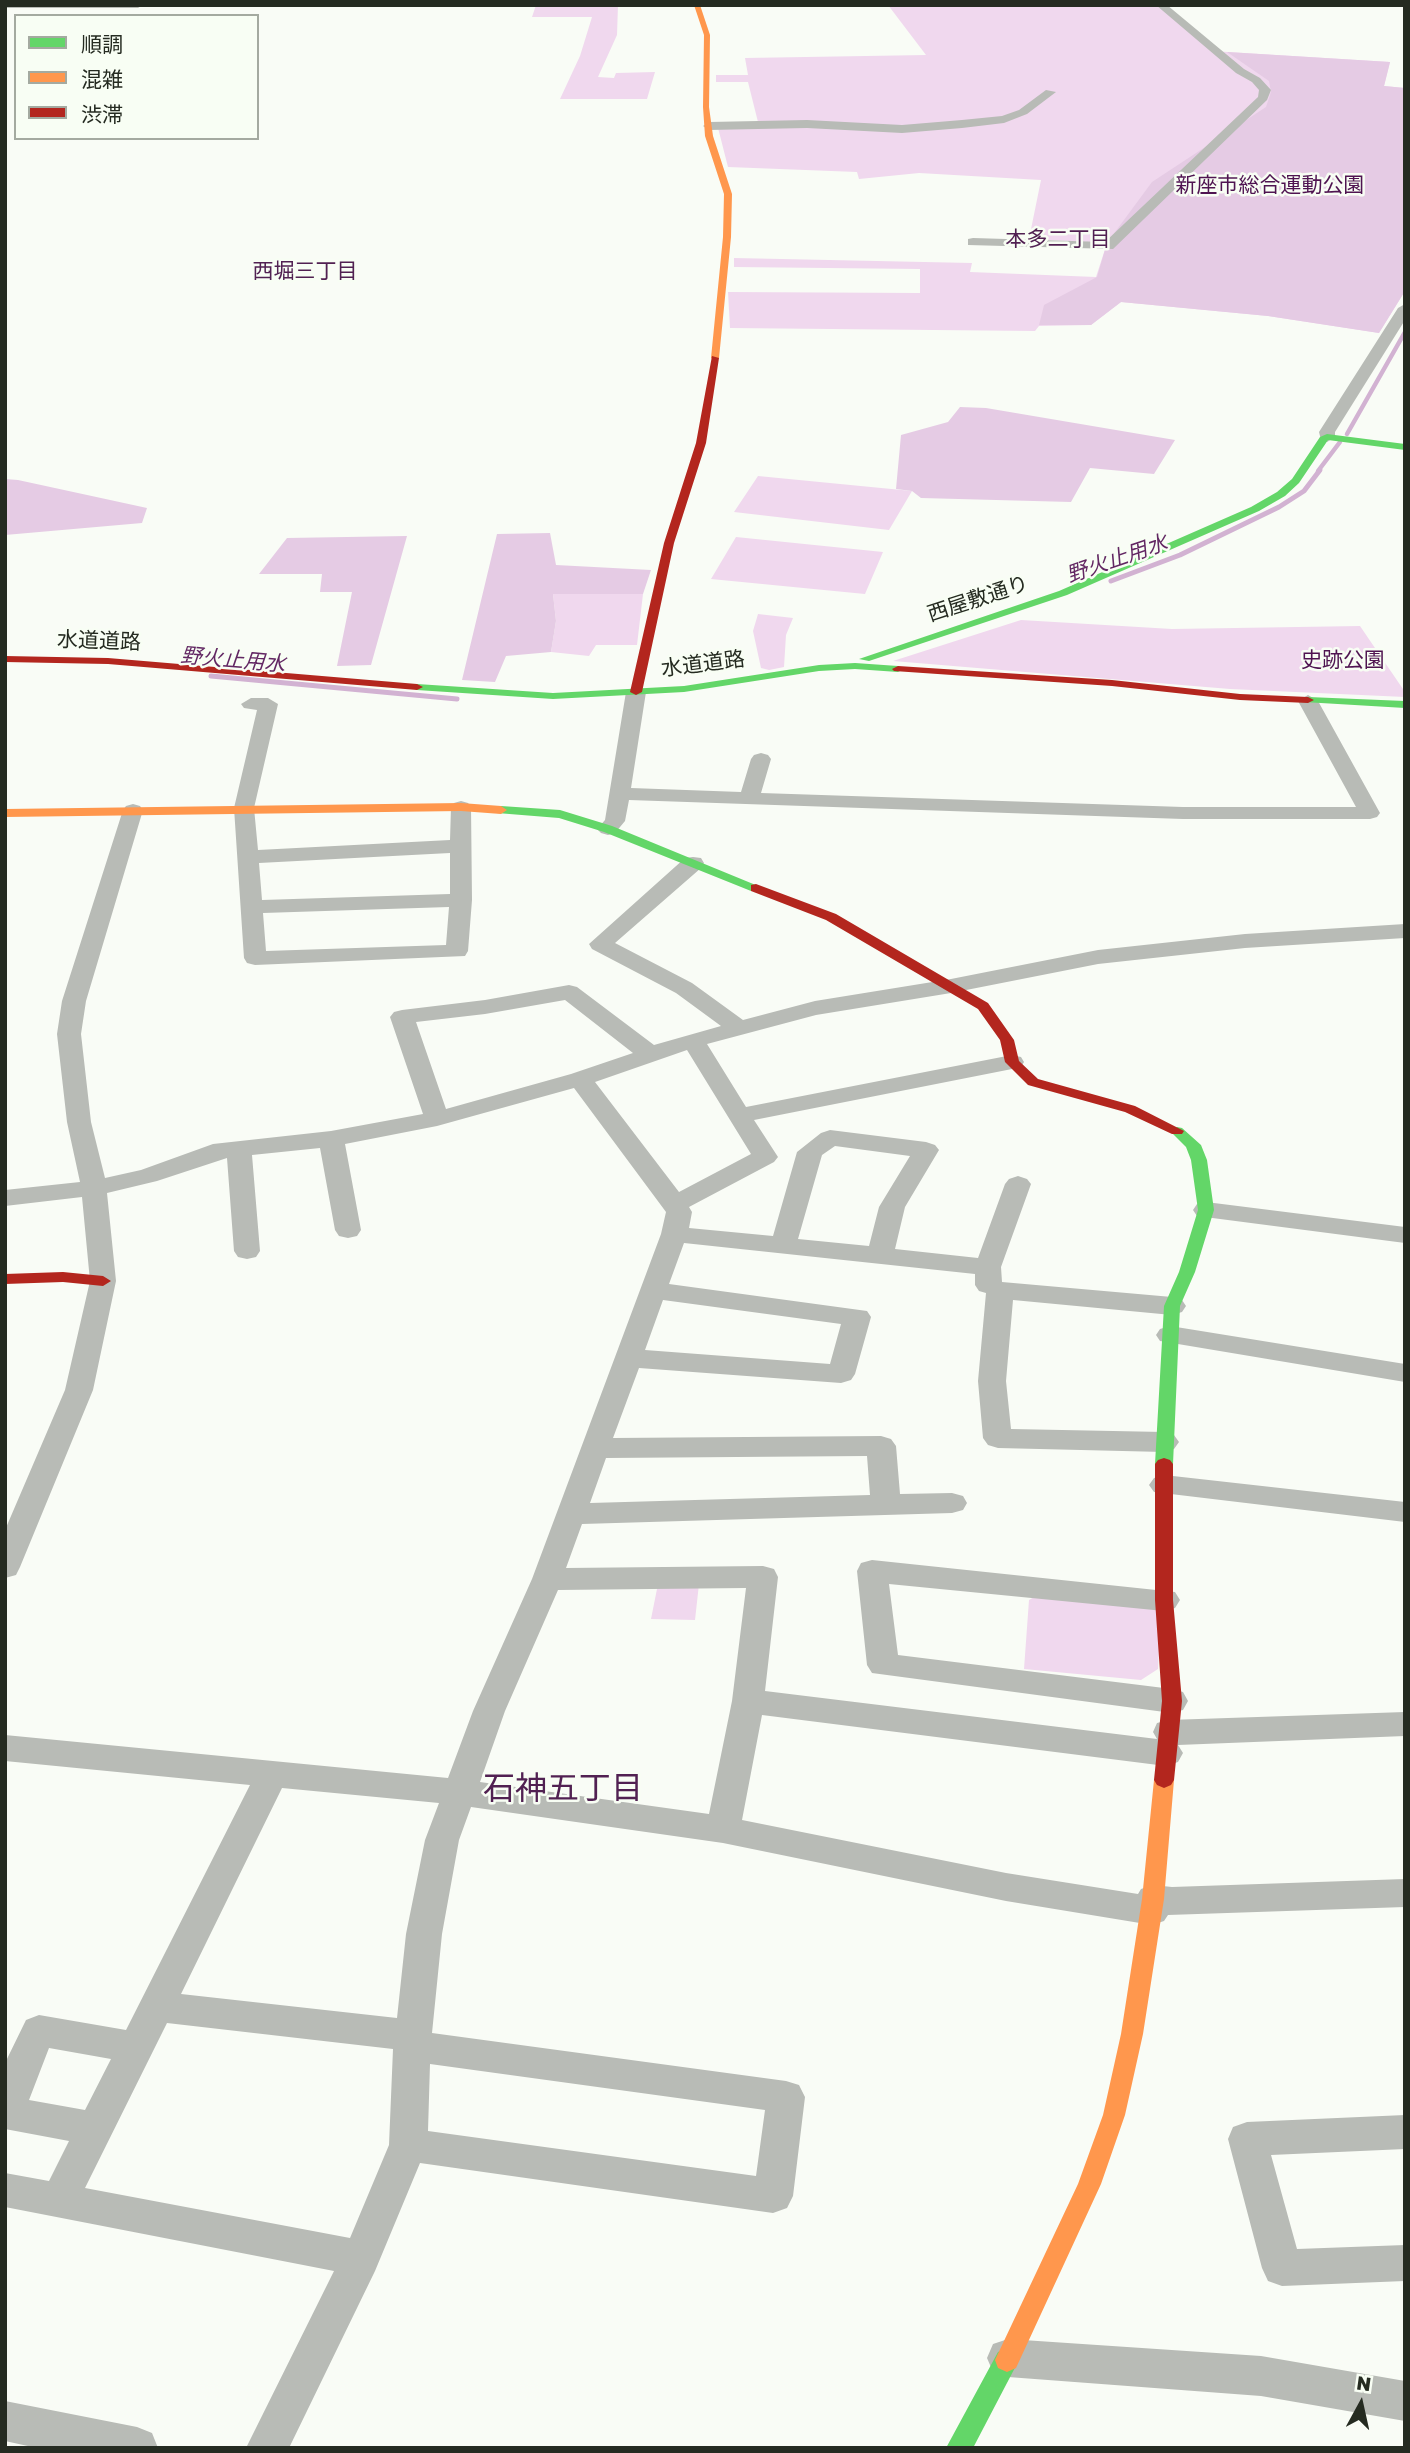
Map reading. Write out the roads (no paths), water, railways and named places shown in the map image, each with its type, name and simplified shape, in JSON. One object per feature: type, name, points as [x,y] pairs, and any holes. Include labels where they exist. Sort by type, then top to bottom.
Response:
[{"type":"street","points":[[7,5],[138,5]]},
{"type":"street","points":[[608,828],[615,821],[636,692],[669,543],[701,443],[719,332],[728,194],[709,136],[706,107],[707,35],[696,5]]},
{"type":"street","points":[[974,242],[1108,246],[1263,98],[1265,90],[1256,80],[1240,71],[1161,5]]},
{"type":"street","points":[[709,126],[807,124],[902,129],[950,125],[1004,119],[1023,112],[1050,92]]},
{"type":"street","points":[[1405,308],[1327,437],[1405,447]]},
{"type":"street","name":"西屋敷通り","points":[[855,666],[881,653],[1063,593],[1255,509],[1281,494],[1296,481],[1323,439],[1327,437]]},
{"type":"street","name":"水道道路","points":[[5,659],[108,661],[237,670],[519,695],[636,692],[715,685],[819,668],[855,666],[1064,679],[1203,694],[1405,705]]},
{"type":"street","points":[[620,794],[1183,813],[1370,813],[1308,701]]},
{"type":"street","points":[[251,704],[268,704],[244,808],[255,958],[457,951],[461,900],[461,807]]},
{"type":"street","points":[[749,798],[761,759]]},
{"type":"street","points":[[5,813],[461,807],[560,814],[608,828],[831,918],[983,1006],[1007,1040],[1012,1062],[1033,1082],[1130,1109],[1174,1128],[1193,1145],[1206,1210],[1187,1272],[1172,1306],[1164,1442],[1164,1600],[1169,1728],[1152,1905],[1132,2034],[1114,2115],[1089,2184],[1008,2358],[959,2448]]},
{"type":"street","points":[[5,1567],[79,1390],[103,1281],[94,1188],[79,1122],[69,1034],[75,1001],[133,810]]},
{"type":"street","points":[[249,857],[462,846]]},
{"type":"street","points":[[694,863],[600,944],[684,988],[738,1027]]},
{"type":"street","points":[[251,907],[461,900]]},
{"type":"street","points":[[5,1198],[94,1188],[148,1176],[213,1152],[331,1139],[437,1119],[580,1079],[693,1040],[815,1008],[951,986],[1098,957],[1245,941],[1405,931]]},
{"type":"street","points":[[437,1119],[402,1017],[485,1007],[569,992],[650,1054]]},
{"type":"street","points":[[267,2448],[361,2258],[408,2145],[412,2041],[425,1924],[442,1840],[489,1711],[547,1579],[654,1290],[675,1219],[765,1157],[693,1040]]},
{"type":"street","points":[[739,1116],[1012,1062]]},
{"type":"street","points":[[580,1079],[675,1219],[783,1246],[880,1256],[994,1279],[1172,1306]]},
{"type":"street","points":[[783,1246],[810,1152],[830,1138],[926,1150],[892,1207],[880,1256]]},
{"type":"street","points":[[331,1139],[348,1230]]},
{"type":"street","points":[[239,1149],[247,1251]]},
{"type":"street","points":[[1018,1184],[994,1279],[992,1381],[998,1438],[1164,1442]]},
{"type":"street","points":[[1206,1210],[1405,1235]]},
{"type":"street","points":[[5,1279],[63,1277],[103,1281]]},
{"type":"street","points":[[628,1358],[841,1374],[858,1317],[654,1290]]},
{"type":"street","points":[[1170,1335],[1405,1373]]},
{"type":"street","points":[[595,1448],[881,1446],[886,1505]]},
{"type":"street","points":[[1164,1485],[1405,1511]]},
{"type":"street","points":[[570,1514],[952,1503]]},
{"type":"street","points":[[1164,1600],[872,1571],[883,1665],[1194,1733],[1405,1724]]},
{"type":"street","points":[[547,1579],[763,1577],[748,1701],[723,1830]]},
{"type":"street","points":[[748,1701],[1169,1728]]},
{"type":"street","points":[[5,1748],[459,1792],[723,1830],[1006,1887],[1152,1905],[1172,1901],[1405,1893]]},
{"type":"street","points":[[60,2199],[272,1774]]},
{"type":"street","points":[[156,2006],[786,2097],[773,2196],[408,2145]]},
{"type":"street","points":[[94,2129],[5,2112],[39,2031],[136,2047]]},
{"type":"street","points":[[1405,2132],[1247,2139],[1282,2268],[1405,2263]]},
{"type":"street","points":[[5,2190],[361,2258]]},
{"type":"street","points":[[1008,2358],[1261,2376],[1405,2402]]},
{"type":"street","points":[[5,2421],[137,2448]]},
{"type":"waterway","name":"野火止用水","points":[[1347,434],[1405,332]]},
{"type":"waterway","name":"野火止用水","points":[[1318,471],[1340,442]]},
{"type":"waterway","name":"野火止用水","points":[[1111,581],[1180,555],[1279,507],[1304,491],[1320,470]]},
{"type":"waterway","name":"野火止用水","points":[[211,676],[457,699]]},
{"type":"district","name":"本多二丁目","points":[[1058,239]]},
{"type":"district","name":"西堀三丁目","points":[[305,271]]},
{"type":"district","name":"石神五丁目","points":[[563,1789]]},
{"type":"park label","name":"新座市総合運動公園","points":[[1270,185]]},
{"type":"park label","name":"史跡公園","points":[[1343,660]]}]
